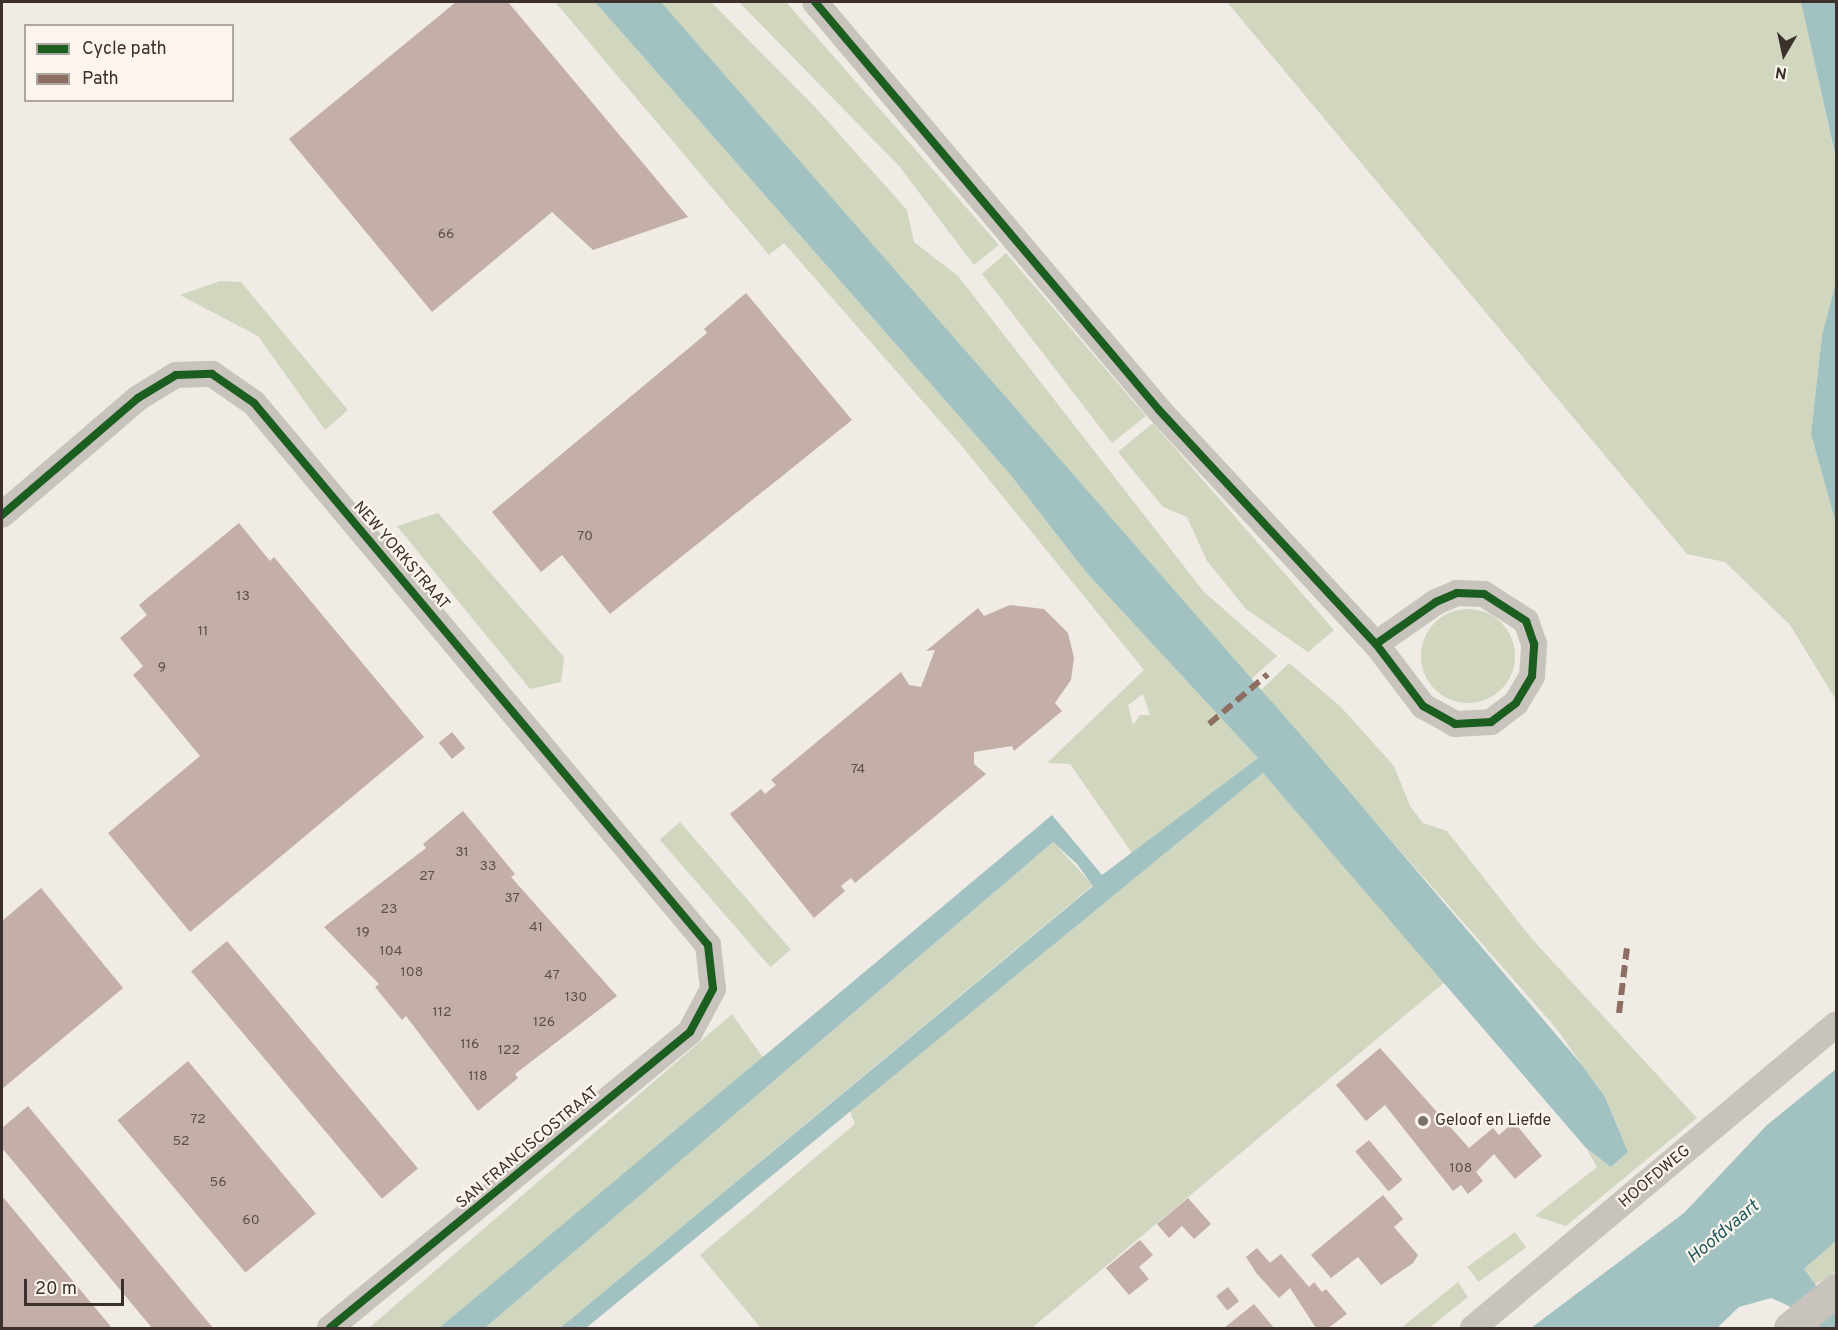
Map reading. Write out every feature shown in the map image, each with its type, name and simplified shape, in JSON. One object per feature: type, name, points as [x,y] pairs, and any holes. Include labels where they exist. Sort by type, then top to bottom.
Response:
[{"type":"street","points":[[815,2],[1159,410],[1376,644],[1423,706],[1455,724],[1491,722],[1516,703],[1532,676],[1534,644],[1526,621],[1485,594],[1457,593],[1436,602],[1376,644]]},
{"type":"street","name":"NEW YORKSTRAAT","points":[[2,515],[138,398],[176,375],[212,374],[254,403],[531,727],[700,931],[714,971]]},
{"type":"street","name":"SAN FRANCISCOSTRAAT","points":[[330,1329],[690,1032],[708,1004],[714,971]]},
{"type":"street","name":"HOOFDWEG","points":[[1473,1329],[1836,1025]]},
{"type":"street","points":[[1790,1329],[1836,1290]]},
{"type":"green space","points":[[555,2],[595,2],[1009,473],[1085,571],[1258,758],[1132,853],[1070,764],[1047,763],[1144,670],[960,444],[784,243],[769,255]],"holes":[[[1143,694],[1150,715],[1140,715],[1133,725],[1128,705]]]},
{"type":"green space","points":[[660,2],[711,2],[815,107],[907,210],[914,242],[958,276],[1204,592],[1277,656],[1250,680]]},
{"type":"green space","points":[[739,2],[786,2],[999,245],[974,265],[899,166]]},
{"type":"green space","points":[[1227,2],[1801,2],[1836,161],[1836,282],[1822,335],[1811,434],[1836,524],[1836,700],[1790,625],[1725,562],[1687,554]]},
{"type":"green space","points":[[1006,253],[1146,416],[1112,443],[982,274]]},
{"type":"green space","points":[[220,281],[241,282],[348,410],[325,430],[258,336],[180,295]]},
{"type":"green space","points":[[1153,423],[1334,630],[1308,652],[1246,609],[1207,561],[1187,517],[1163,507],[1118,452]]},
{"type":"green space","points":[[438,513],[564,657],[561,682],[530,689],[397,526]]},
{"type":"green space","points":[[1468,609],[1486,613],[1501,623],[1511,638],[1515,656],[1511,674],[1501,689],[1486,699],[1468,703],[1450,699],[1435,689],[1425,674],[1421,656],[1425,638],[1435,623],[1450,613]]},
{"type":"green space","points":[[1289,663],[1341,707],[1394,766],[1410,806],[1423,823],[1447,831],[1532,939],[1697,1118],[1566,1226],[1535,1216],[1597,1167],[1586,1148],[1611,1167],[1628,1152],[1605,1097],[1556,1028],[1260,691]]},
{"type":"green space","points":[[1263,773],[1446,981],[1032,1328],[761,1328],[700,1255],[855,1124],[850,1111]]},
{"type":"green space","points":[[680,822],[791,950],[770,967],[660,840]]},
{"type":"green space","points":[[1053,842],[1093,885],[560,1328],[485,1328]]},
{"type":"green space","points":[[732,1014],[764,1059],[439,1328],[369,1328]]},
{"type":"green space","points":[[1515,1232],[1526,1247],[1478,1282],[1467,1267]]},
{"type":"green space","points":[[1836,1241],[1836,1272],[1814,1285],[1804,1269]]},
{"type":"green space","points":[[1458,1282],[1468,1297],[1429,1328],[1401,1328]]},
{"type":"water","points":[[595,2],[661,2],[1319,756],[1582,1065],[1605,1097],[1628,1152],[1611,1167],[1586,1148],[1263,773],[586,1328],[560,1328],[1093,886],[1077,864],[1053,842],[485,1328],[439,1328],[1052,815],[1102,875],[1258,758],[1085,571],[1009,473]]},
{"type":"water","points":[[1801,2],[1836,2],[1836,159]]},
{"type":"water","points":[[1836,282],[1836,524],[1811,434],[1822,335]]},
{"type":"water","name":"Hoofdvaart","points":[[1836,1069],[1836,1241],[1804,1269],[1836,1313],[1836,1328],[1808,1328],[1789,1306],[1771,1298],[1739,1307],[1717,1328],[1531,1328],[1684,1213],[1767,1125]]},
{"type":"building","points":[[456,2],[508,2],[688,217],[593,250],[552,212],[432,312],[289,139]]},
{"type":"building","points":[[746,293],[852,420],[610,614],[562,555],[541,572],[492,512],[707,333],[704,329]]},
{"type":"building","points":[[239,523],[270,561],[274,557],[424,737],[190,932],[108,833],[200,756],[133,675],[143,666],[120,638],[147,615],[139,605]]},
{"type":"building","points":[[1010,605],[1044,609],[1068,633],[1074,658],[1071,680],[1055,703],[1062,711],[1014,751],[1012,746],[974,752],[974,764],[986,774],[855,883],[851,878],[841,886],[845,891],[814,918],[730,814],[761,789],[765,794],[776,785],[771,780],[901,672],[909,685],[921,687],[935,650],[926,651],[978,608],[984,616]]},
{"type":"building","points":[[452,732],[465,748],[452,759],[439,743]]},
{"type":"building","points":[[463,811],[515,874],[511,877],[617,996],[515,1074],[518,1078],[478,1111],[406,1016],[402,1020],[375,987],[379,984],[324,927],[426,848],[423,844]]},
{"type":"building","points":[[41,888],[123,988],[2,1089],[2,921]]},
{"type":"building","points":[[227,941],[418,1169],[382,1199],[191,971]]},
{"type":"building","name":"Geloof en Liefde","points":[[1380,1048],[1469,1148],[1493,1128],[1499,1135],[1514,1122],[1542,1156],[1515,1179],[1494,1154],[1476,1172],[1483,1181],[1468,1194],[1461,1185],[1453,1191],[1385,1105],[1366,1121],[1336,1085]]},
{"type":"building","points":[[188,1061],[316,1213],[245,1273],[118,1120]]},
{"type":"building","points":[[28,1106],[213,1328],[152,1328],[2,1148],[2,1128]]},
{"type":"building","points":[[1369,1140],[1402,1180],[1389,1191],[1355,1152]]},
{"type":"building","points":[[1383,1195],[1403,1219],[1394,1227],[1418,1255],[1413,1263],[1381,1285],[1358,1257],[1331,1278],[1311,1255]]},
{"type":"building","points":[[2,1196],[112,1328],[2,1328]]},
{"type":"building","points":[[1188,1198],[1211,1224],[1194,1239],[1182,1226],[1169,1238],[1157,1224]]},
{"type":"building","points":[[1140,1240],[1153,1255],[1139,1267],[1149,1279],[1129,1295],[1106,1268]]},
{"type":"building","points":[[1257,1248],[1270,1263],[1281,1254],[1309,1287],[1314,1282],[1322,1292],[1326,1289],[1347,1314],[1328,1328],[1316,1328],[1290,1288],[1279,1298],[1257,1274],[1246,1257]]},
{"type":"building","points":[[1228,1287],[1239,1301],[1227,1310],[1216,1296]]},
{"type":"building","points":[[1254,1304],[1274,1328],[1224,1328]]},
{"type":"marked path","points":[[1209,724],[1268,674]]},
{"type":"marked path","points":[[1619,1013],[1627,948]]},
{"type":"cycle path","points":[[815,2],[1159,410],[1376,644],[1423,706],[1455,724],[1491,722],[1516,703],[1532,676],[1534,644],[1526,621],[1484,594],[1457,593],[1436,602],[1376,644]]},
{"type":"cycle path","points":[[2,515],[138,398],[176,375],[212,374],[254,403],[708,945],[713,989],[690,1032],[330,1328]]},
{"type":"place","name":"Geloof en Liefde","points":[[1423,1121]]}]
